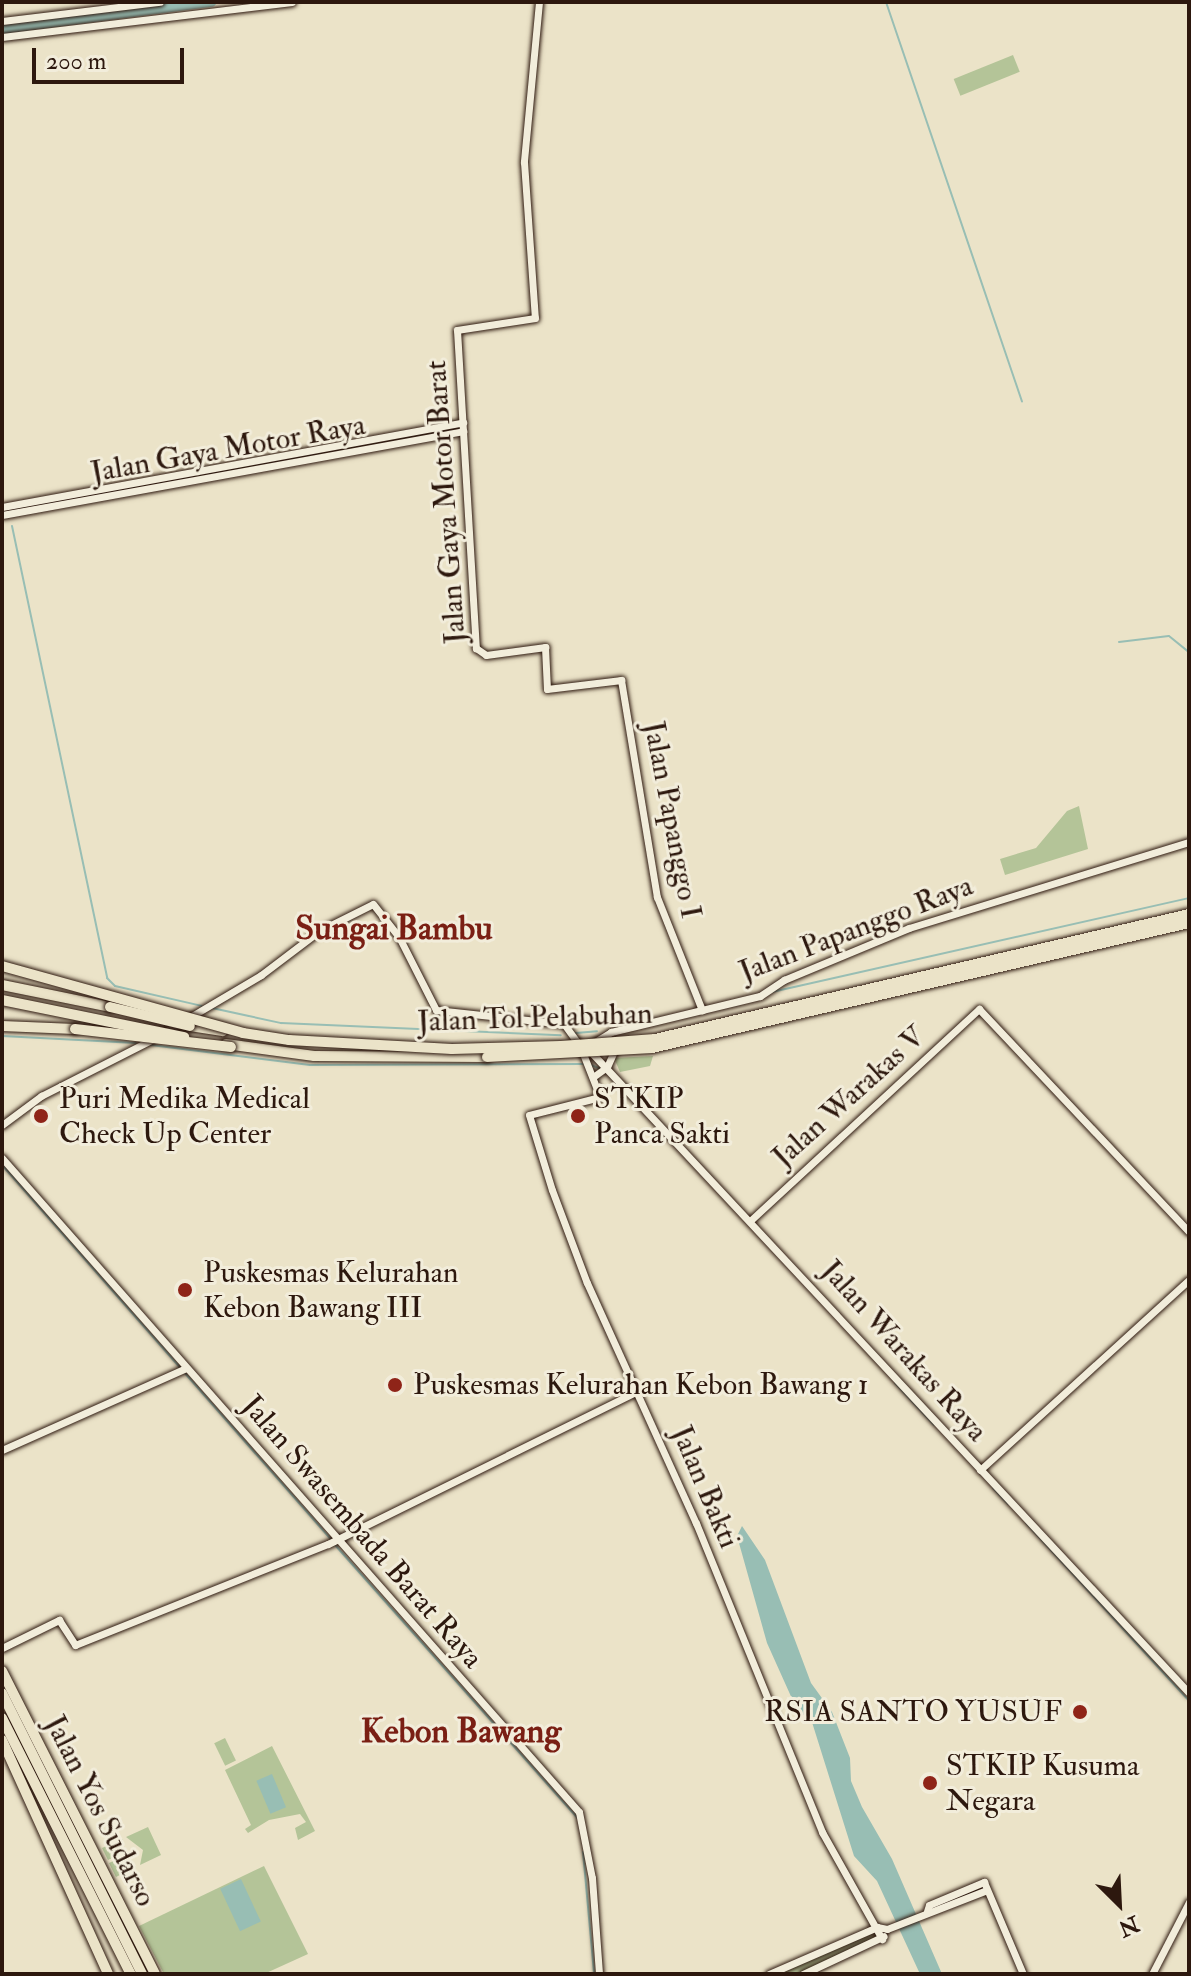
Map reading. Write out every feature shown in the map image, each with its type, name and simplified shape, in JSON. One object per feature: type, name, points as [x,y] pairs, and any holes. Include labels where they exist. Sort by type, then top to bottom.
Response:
[{"type":"highway","name":"Jalan Tol Pelabuhan","points":[[2,984],[243,1033],[337,1045],[452,1049],[655,1039],[1137,927],[1189,912]]},
{"type":"highway","name":"Jalan Tol Pelabuhan","points":[[231,1047],[314,1056],[487,1057],[652,1048],[1189,923]]},
{"type":"highway","points":[[2,966],[243,1033]]},
{"type":"highway","points":[[2,1000],[231,1047]]},
{"type":"highway","points":[[2,1026],[88,1030],[231,1047]]},
{"type":"highway","name":"Jalan Yos Sudarso","points":[[2,1671],[155,1974]]},
{"type":"highway","points":[[2,1682],[62,1800],[79,1823]]},
{"type":"highway","points":[[2,1693],[142,1974]]},
{"type":"highway","points":[[2,1718],[129,1974]]},
{"type":"highway","name":"Jalan Yos Sudarso","points":[[2,1740],[108,1974]]},
{"type":"street","points":[[2,21],[160,2]]},
{"type":"street","points":[[2,37],[292,2]]},
{"type":"street","name":"Jalan Gaya Motor Barat","points":[[539,2],[524,162],[535,318],[457,330],[476,648],[486,655],[545,647],[547,689],[621,680]]},
{"type":"street","name":"Jalan Gaya Motor Raya","points":[[3,509],[463,426]]},
{"type":"street","name":"Jalan Papanggo I","points":[[621,680],[657,897],[701,1007]]},
{"type":"street","name":"Jalan Papanggo Raya","points":[[584,1047],[621,1030],[768,992],[775,986],[909,928],[1189,842]]},
{"type":"street","name":"Jalan Warakas Raya","points":[[2,1125],[41,1096],[145,1044],[208,1008],[328,925],[373,904],[399,937],[436,1010],[564,1024],[601,1068],[751,1220],[1189,1693]]},
{"type":"street","name":"Jalan Warakas V","points":[[751,1220],[979,1009],[1189,1232]]},
{"type":"street","points":[[584,1047],[588,1063],[601,1068],[621,1030]]},
{"type":"street","name":"Jalan Bakti","points":[[601,1068],[600,1097],[529,1116],[583,1275],[637,1391],[826,1839],[882,1939]]},
{"type":"street","name":"Jalan Swasembada Barat Raya","points":[[2,1158],[333,1541],[582,1816],[599,1974]]},
{"type":"street","points":[[980,1470],[1189,1280]]},
{"type":"street","points":[[2,1450],[183,1369]]},
{"type":"street","points":[[2,1648],[59,1620],[74,1645],[333,1541],[637,1391]]},
{"type":"street","points":[[803,1974],[882,1939],[887,1929],[895,1925],[985,1886],[1023,1974]]},
{"type":"street","points":[[1152,1974],[1189,1902]]},
{"type":"street","points":[[769,1974],[877,1927],[887,1929]]},
{"type":"green space","points":[[1013,55],[1020,72],[960,96],[954,79]]},
{"type":"green space","points":[[1079,806],[1088,849],[1005,875],[1000,859],[1036,848],[1067,811]]},
{"type":"green space","points":[[653,1056],[650,1066],[620,1072],[614,1058]]},
{"type":"green space","points":[[225,1738],[236,1760],[225,1766],[214,1743]]},
{"type":"green space","points":[[272,1746],[315,1831],[298,1840],[295,1828],[306,1822],[300,1814],[269,1820],[248,1833],[245,1829],[251,1825],[225,1770]]},
{"type":"green space","points":[[148,1827],[161,1855],[140,1865],[143,1850],[126,1837]]},
{"type":"green space","points":[[123,1839],[122,1853],[108,1860],[102,1848]]},
{"type":"green space","points":[[124,1856],[136,1867],[116,1877],[109,1863]]},
{"type":"green space","points":[[264,1866],[308,1954],[264,1974],[164,1974],[139,1926]]},
{"type":"green space","points":[[875,1930],[878,1938],[797,1974],[774,1974]]},
{"type":"water","points":[[742,1526],[765,1560],[811,1683],[832,1712],[850,1758],[851,1781],[862,1807],[892,1859],[942,1974],[920,1974],[877,1881],[854,1856],[811,1719],[798,1712],[767,1643],[737,1536]]},
{"type":"water","points":[[272,1774],[286,1807],[270,1814],[256,1781]]},
{"type":"water","points":[[241,1879],[261,1922],[240,1931],[220,1889]]},
{"type":"waterway","points":[[2,29],[211,2]]},
{"type":"waterway","points":[[886,2],[1022,402]]},
{"type":"waterway","points":[[12,526],[107,978],[115,986],[202,1006]]},
{"type":"waterway","points":[[1119,642],[1169,636],[1189,652]]},
{"type":"waterway","points":[[772,992],[1189,898]]},
{"type":"waterway","points":[[212,1008],[281,1023],[561,1035]]},
{"type":"waterway","points":[[576,1033],[597,1031]]},
{"type":"waterway","points":[[2,1036],[136,1043]]},
{"type":"waterway","points":[[151,1045],[310,1065],[583,1064]]},
{"type":"waterway","points":[[589,1064],[601,1069]]},
{"type":"waterway","points":[[2,1165],[331,1540]]},
{"type":"waterway","points":[[895,1383],[934,1425]]},
{"type":"waterway","points":[[993,1488],[1008,1504]]},
{"type":"waterway","points":[[1026,1523],[1189,1701]]},
{"type":"waterway","points":[[335,1545],[578,1819]]},
{"type":"waterway","points":[[583,1852],[594,1974]]},
{"type":"place","name":"Puri Medika Medical Check Up Center","points":[[41,1116]]},
{"type":"place","name":"STKIP Panca Sakti","points":[[578,1116]]},
{"type":"place","name":"Puskesmas Kelurahan Kebon Bawang III","points":[[185,1290]]},
{"type":"place","name":"Puskesmas Kelurahan Kebon Bawang 1","points":[[395,1385]]},
{"type":"place","name":"RSIA SANTO YUSUF","points":[[1080,1712]]},
{"type":"place","name":"STKIP Kusuma Negara","points":[[930,1783]]},
{"type":"district","name":"Sungai Bambu","points":[[394,929]]},
{"type":"district","name":"Kebon Bawang","points":[[461,1732]]}]
